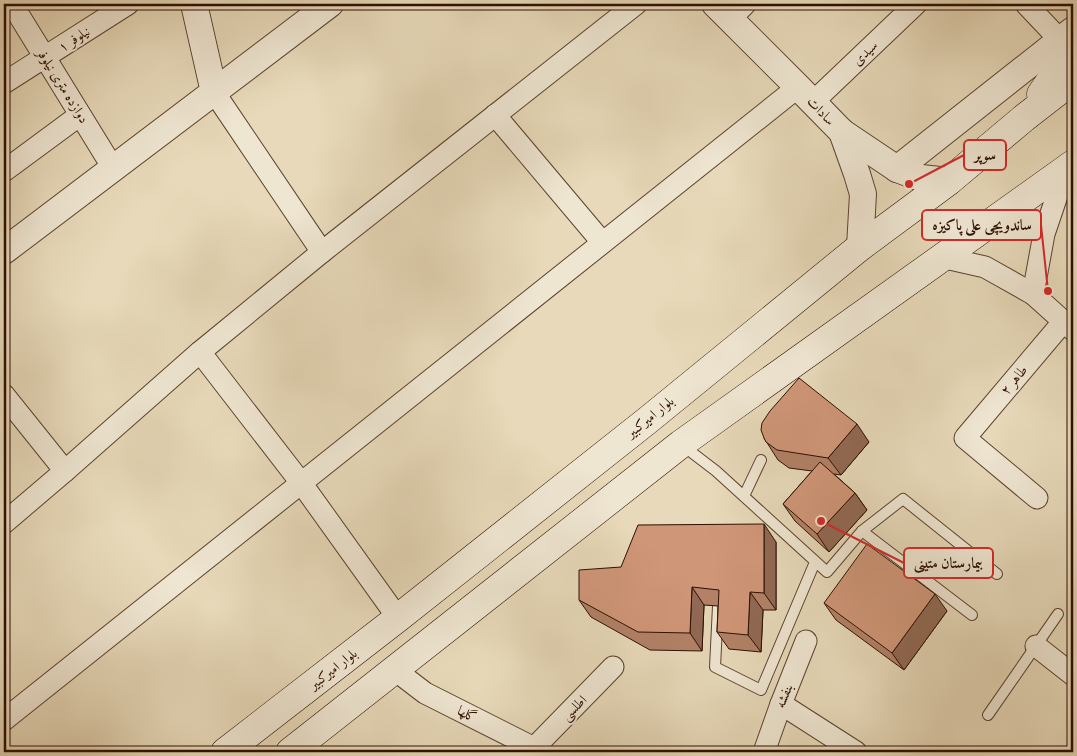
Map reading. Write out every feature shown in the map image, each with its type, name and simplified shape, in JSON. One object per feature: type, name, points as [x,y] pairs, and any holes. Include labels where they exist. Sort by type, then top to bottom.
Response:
[{"type":"main road","points":[[1024,118],[1069,39]]},
{"type":"main road","name":"بلوار امیرکبیر","points":[[225,752],[648,420],[860,247],[949,181],[1073,80]]},
{"type":"main road","points":[[290,752],[681,444],[1070,166]]},
{"type":"street","name":"دوازده متری نیلوفر","points":[[12,4],[113,168]]},
{"type":"street","name":"نیلوفر ۱","points":[[4,83],[128,4]]},
{"type":"street","points":[[194,4],[214,92],[322,252]]},
{"type":"street","points":[[4,252],[330,4]]},
{"type":"street","points":[[4,523],[200,352],[322,252],[636,4]]},
{"type":"street","name":"سیدی","points":[[4,720],[302,484],[602,242],[806,94],[916,4]]},
{"type":"street","points":[[896,169],[1069,39],[1026,4]]},
{"type":"street","name":"سادات","points":[[730,9],[842,132],[896,169],[921,178],[949,181]]},
{"type":"street","points":[[4,171],[80,115]]},
{"type":"street","points":[[495,115],[602,242]]},
{"type":"street","points":[[842,132],[863,194],[860,247]]},
{"type":"street","points":[[1033,294],[1044,234],[1070,166]]},
{"type":"street","points":[[941,257],[986,267],[1033,294],[1068,326]]},
{"type":"street","name":"طاهر ۲","points":[[1037,498],[965,438],[1068,326]]},
{"type":"street","points":[[200,352],[302,484],[398,618]]},
{"type":"street","points":[[4,395],[65,471]]},
{"type":"street","name":"بنفشه","points":[[764,752],[806,641]]},
{"type":"street","points":[[1036,646],[1073,675]]},
{"type":"street","name":"اطلسی","points":[[538,750],[613,667]]},
{"type":"street","name":"گلها","points":[[395,670],[425,693],[538,750]]},
{"type":"street","points":[[781,704],[856,752]]},
{"type":"lane","points":[[681,444],[716,471],[828,572],[862,531],[903,499],[997,574]]},
{"type":"lane","points":[[744,496],[761,460]]},
{"type":"lane","points":[[862,531],[972,615]]},
{"type":"lane","points":[[718,606],[716,667],[761,690],[816,562]]},
{"type":"lane","points":[[988,715],[1058,614]]},
{"type":"building","points":[[799,378],[857,424],[828,458],[777,450],[766,442],[761,430],[762,423],[770,411]]},
{"type":"building","points":[[820,462],[855,493],[817,534],[783,504]]},
{"type":"building","points":[[764,524],[764,593],[750,592],[748,635],[717,632],[719,590],[692,587],[690,633],[638,632],[579,600],[579,570],[621,567],[638,525]]},
{"type":"building","points":[[867,544],[935,594],[892,653],[824,603]]},
{"type":"place","name":"سوپر","points":[[909,184]]},
{"type":"place","name":"ساندویچی علی پاکیزه","points":[[1048,291]]},
{"type":"place","name":"بیمارستان متینی","points":[[821,521]]}]
